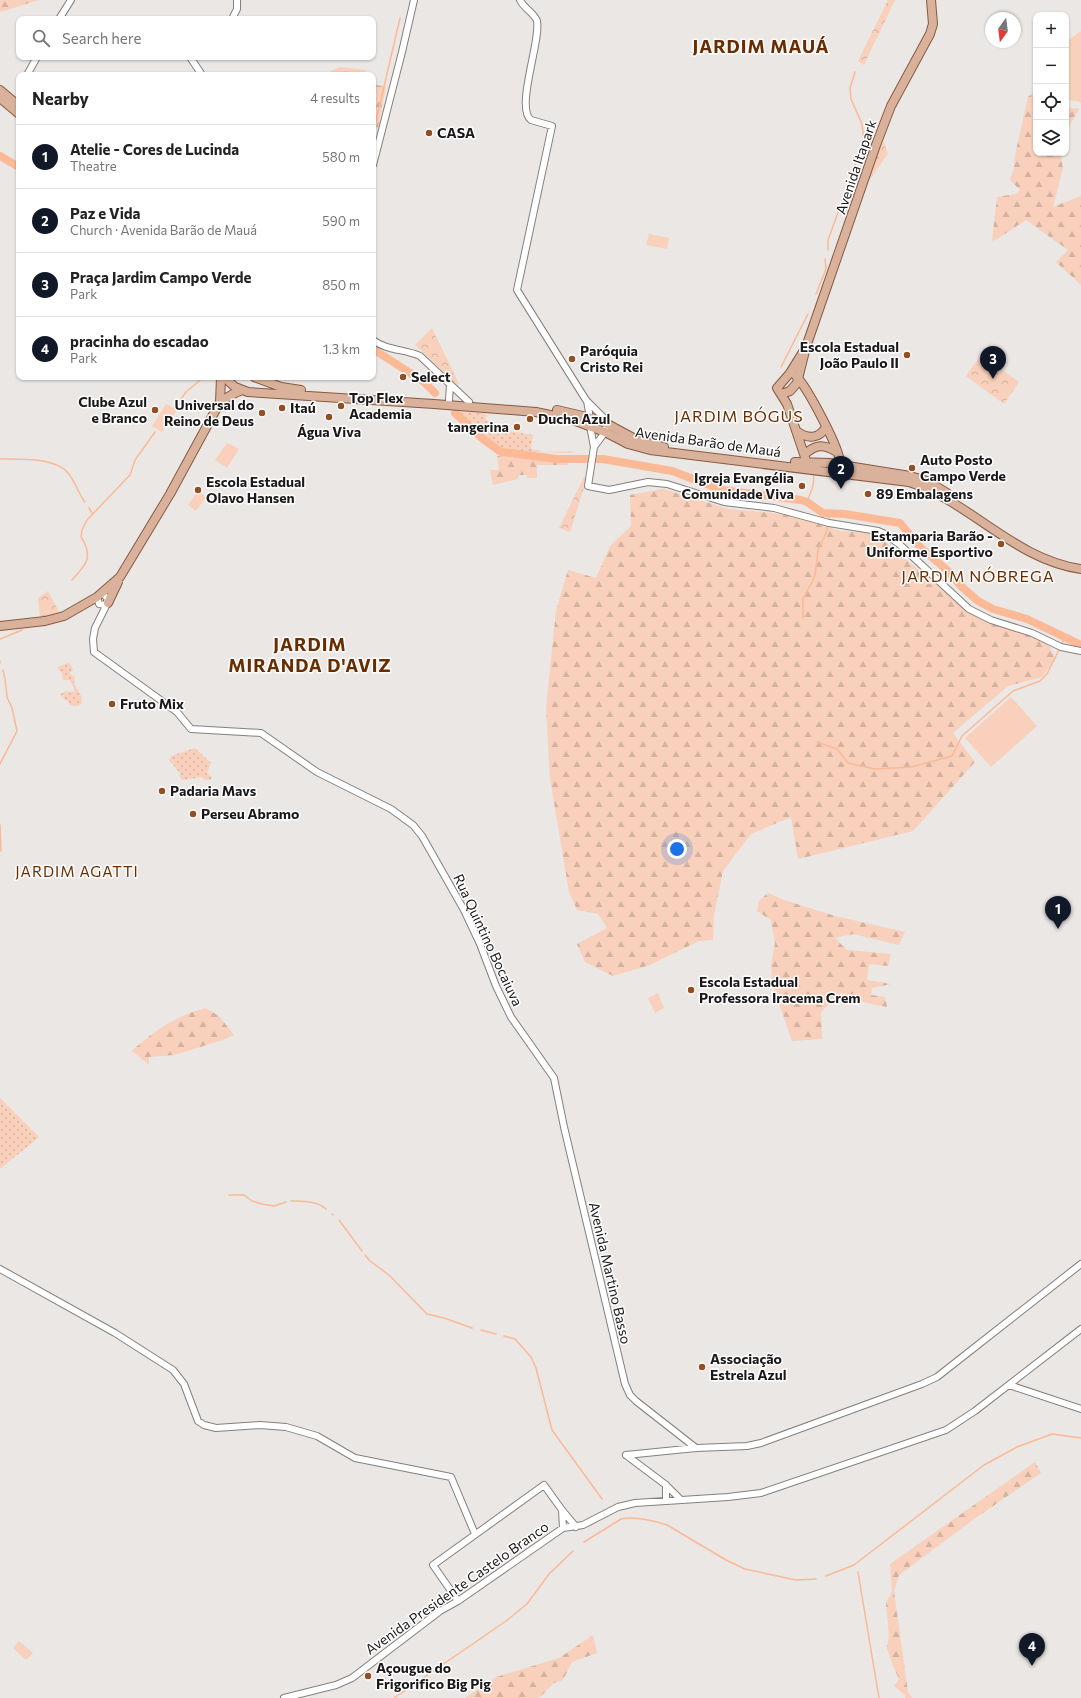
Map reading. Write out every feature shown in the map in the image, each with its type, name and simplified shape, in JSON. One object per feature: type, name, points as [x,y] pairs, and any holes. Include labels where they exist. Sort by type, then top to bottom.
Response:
[{"type":"main road","name":"Avenida Itapark","points":[[799,379],[806,347],[884,126],[892,106],[930,34],[932,24],[931,0]]},
{"type":"main road","points":[[0,90],[16,103]]},
{"type":"main road","points":[[0,98],[16,111]]},
{"type":"main road","name":"Avenida Itapark","points":[[780,391],[806,347]]},
{"type":"main road","points":[[804,356],[806,378],[811,397]]},
{"type":"main road","points":[[790,373],[799,379],[811,397],[838,452],[840,464],[835,469],[822,470]]},
{"type":"main road","points":[[799,379],[794,387],[780,391],[798,432],[807,462]]},
{"type":"main road","points":[[105,604],[170,494],[220,402],[222,380]]},
{"type":"main road","points":[[225,380],[230,384],[245,391]]},
{"type":"main road","points":[[220,402],[235,393],[245,391],[255,386],[254,380]]},
{"type":"main road","name":"Avenida Barão de Mauá","points":[[261,380],[281,387],[300,390],[449,400],[559,410],[606,422],[628,436],[653,444],[807,462],[822,470],[902,480],[922,486],[940,494],[1035,554],[1054,563],[1081,569]]},
{"type":"main road","name":"Avenida Barão de Mauá","points":[[245,391],[529,411],[562,417],[590,426],[632,445],[650,450],[840,464],[910,476],[927,481],[940,488],[1012,537],[1046,556],[1081,565]]},
{"type":"main road","points":[[798,432],[809,438],[823,432],[826,427]]},
{"type":"main road","points":[[807,462],[809,450],[818,446],[829,447],[838,452]]},
{"type":"main road","points":[[0,626],[46,621],[64,616],[99,595],[120,577]]},
{"type":"street","points":[[61,16],[71,0]]},
{"type":"street","points":[[234,16],[237,9],[237,0]]},
{"type":"street","points":[[376,153],[414,0]]},
{"type":"street","points":[[520,0],[524,7],[535,16],[537,31],[529,72],[526,112],[531,120],[552,126],[517,290],[586,400],[606,422],[607,427],[605,432],[594,447],[588,486],[609,490],[648,482],[667,484],[724,502],[774,508],[829,522],[878,531],[899,544],[969,609],[991,620],[1032,633],[1062,647],[1081,651]]},
{"type":"street","points":[[29,72],[35,60]]},
{"type":"street","points":[[192,60],[200,72]]},
{"type":"street","points":[[376,342],[385,347],[420,356],[469,402]]},
{"type":"street","points":[[449,400],[450,384]]},
{"type":"street","points":[[586,400],[594,447]]},
{"type":"street","points":[[99,595],[107,598],[105,604],[98,603],[99,595]]},
{"type":"street","name":"Rua Quintino Bocaiuva","points":[[105,604],[95,628],[93,639],[94,652],[177,712],[191,729],[261,733],[317,772],[391,809],[413,825],[422,836],[464,910],[480,944],[496,986],[511,1017],[526,1040],[551,1072]]},
{"type":"street","name":"Avenida Martino Basso","points":[[551,1072],[625,1384],[630,1395],[636,1401],[696,1448]]},
{"type":"street","points":[[681,1500],[666,1485],[626,1455],[696,1448],[747,1446],[761,1443],[930,1380],[1081,1264]]},
{"type":"street","points":[[0,1269],[115,1333],[173,1370],[184,1384],[198,1421],[204,1425],[216,1428],[260,1425],[286,1427],[317,1436],[355,1458],[450,1477],[475,1534]]},
{"type":"street","name":"Avenida Presidente Castelo Branco","points":[[284,1698],[336,1685],[348,1680],[440,1611],[458,1601],[563,1528],[582,1525],[621,1506],[635,1503],[728,1497],[762,1493],[946,1430],[970,1415],[1081,1329]]},
{"type":"street","points":[[1009,1385],[1081,1409]]},
{"type":"street","points":[[636,1462],[648,1452]]},
{"type":"street","points":[[458,1601],[433,1565],[544,1485],[576,1527]]},
{"type":"street","points":[[666,1485],[666,1501]]},
{"type":"street","points":[[562,1510],[563,1528]]},
{"type":"green space","points":[[0,0],[39,0],[0,12]]},
{"type":"green space","points":[[888,0],[895,0],[864,65],[858,61]]},
{"type":"green space","points":[[1081,31],[1081,103],[1069,100],[1069,40]]},
{"type":"green space","points":[[340,67],[366,70],[366,72],[329,72]]},
{"type":"green space","points":[[376,85],[386,87],[378,128],[376,129]]},
{"type":"green space","points":[[1033,93],[1033,156],[1061,156],[1063,168],[1053,207],[1081,196],[1081,285],[1056,262],[1068,250],[1026,220],[992,241],[997,197],[1016,194],[1020,190],[1010,180],[1014,168],[1015,155],[1028,97]]},
{"type":"green space","points":[[1069,107],[1079,109],[1069,127]]},
{"type":"green space","points":[[883,139],[888,154],[867,183]]},
{"type":"green space","points":[[649,234],[669,238],[667,249],[646,245]]},
{"type":"green space","points":[[432,328],[459,384],[457,385],[415,345]]},
{"type":"green space","points":[[981,355],[1019,382],[1004,404],[966,376]]},
{"type":"green space","points":[[166,404],[177,410],[162,432],[152,426]]},
{"type":"green space","points":[[457,411],[484,413],[487,416],[485,419],[493,426],[497,424],[504,430],[533,435],[531,449],[544,452],[574,451],[570,453],[503,451],[478,433]]},
{"type":"green space","points":[[227,443],[239,449],[227,468],[215,460]]},
{"type":"green space","points":[[497,456],[534,460],[568,460],[568,465],[537,465],[537,478],[527,478],[527,475],[519,475],[518,479],[493,485],[490,470],[499,470]]},
{"type":"green space","points":[[584,477],[587,478],[570,532],[559,528]]},
{"type":"green space","points":[[663,489],[729,509],[796,515],[840,531],[874,533],[961,605],[1047,643],[1056,658],[1042,677],[1008,686],[953,733],[975,762],[913,831],[798,859],[791,817],[751,834],[723,871],[714,915],[713,940],[699,941],[650,965],[613,976],[585,962],[577,944],[607,928],[598,914],[577,910],[569,892],[550,778],[546,708],[556,611],[568,570],[596,578],[610,546],[631,526],[630,495]]},
{"type":"green space","points":[[198,491],[206,497],[196,511],[188,505]]},
{"type":"green space","points":[[48,591],[59,612],[40,617],[38,598]]},
{"type":"green space","points":[[68,663],[71,664],[73,670],[70,673],[72,676],[75,676],[74,683],[81,696],[82,703],[78,706],[70,705],[68,701],[63,698],[64,696],[62,697],[60,695],[65,692],[75,691],[70,680],[63,680],[62,673],[57,668]]},
{"type":"green space","points":[[1011,697],[1037,726],[991,767],[965,738]]},
{"type":"green space","points":[[195,748],[211,763],[207,773],[212,777],[210,780],[205,780],[202,777],[182,780],[179,775],[180,773],[169,760],[171,756]]},
{"type":"green space","points":[[768,893],[784,900],[835,916],[905,932],[899,945],[853,934],[835,938],[847,950],[891,954],[888,966],[869,964],[867,980],[891,984],[872,988],[871,995],[885,997],[887,1007],[867,1003],[841,993],[821,1012],[822,1039],[792,1041],[772,983],[771,964],[775,943],[771,920],[757,911],[759,901]]},
{"type":"green space","points":[[658,993],[664,1008],[655,1013],[648,998]]},
{"type":"green space","points":[[206,1008],[219,1016],[234,1035],[223,1040],[174,1055],[149,1057],[149,1065],[132,1051],[148,1037],[176,1019],[186,1014]]},
{"type":"green space","points":[[0,1098],[39,1137],[0,1169]]},
{"type":"green space","points":[[1035,1462],[1041,1473],[970,1522],[899,1575],[894,1591],[908,1692],[912,1698],[905,1698],[905,1695],[894,1686],[899,1679],[887,1648],[889,1636],[886,1603],[892,1591],[890,1564]]},
{"type":"green space","points":[[593,1635],[597,1653],[572,1662],[563,1680],[554,1683],[539,1698],[465,1698],[496,1677],[559,1658]]},
{"type":"green space","points":[[19,1641],[33,1653],[26,1660],[13,1648]]},
{"type":"waterway","points":[[376,121],[400,18]]},
{"type":"waterway","points":[[828,250],[828,240],[864,141],[862,124],[851,99],[850,88],[855,72]]},
{"type":"waterway","points":[[0,156],[16,165]]},
{"type":"waterway","points":[[816,294],[826,269],[825,259]]},
{"type":"waterway","points":[[781,367],[808,314]]},
{"type":"waterway","points":[[376,351],[424,382],[435,393]]},
{"type":"waterway","points":[[181,399],[186,392],[200,380]]},
{"type":"waterway","points":[[455,413],[483,439],[501,452],[557,459],[603,459],[672,471],[722,490],[801,500],[807,502],[823,513],[845,514],[900,523],[921,548],[947,570],[963,588],[978,601],[993,609],[1027,619],[1081,645]]},
{"type":"waterway","points":[[72,580],[87,560],[87,550],[81,537],[82,530],[87,520],[130,475],[135,460],[155,432]]},
{"type":"waterway","points":[[0,459],[36,460],[54,464],[62,468],[68,473],[75,483],[85,502]]},
{"type":"waterway","points":[[807,502],[813,486],[814,474]]},
{"type":"waterway","points":[[89,508],[92,513]]},
{"type":"waterway","points":[[828,520],[831,513]]},
{"type":"waterway","points":[[803,618],[803,599],[815,576],[818,550],[827,531],[827,526]]},
{"type":"waterway","points":[[0,639],[22,630]]},
{"type":"waterway","points":[[1062,643],[1065,637]]},
{"type":"waterway","points":[[817,742],[837,749],[848,763],[875,769],[911,767],[952,756],[962,736],[1013,691],[1040,681],[1047,674],[1059,650]]},
{"type":"waterway","points":[[0,764],[17,731],[12,708],[7,697],[3,670]]},
{"type":"waterway","points":[[0,825],[1,851]]},
{"type":"waterway","points":[[229,1195],[244,1195],[252,1201],[274,1206],[286,1202]]},
{"type":"waterway","points":[[291,1201],[304,1201],[319,1204],[326,1209]]},
{"type":"waterway","points":[[339,1220],[362,1251]]},
{"type":"waterway","points":[[365,1255],[370,1261],[389,1275],[427,1314],[444,1318],[472,1328]]},
{"type":"waterway","points":[[481,1330],[496,1334]]},
{"type":"waterway","points":[[504,1336],[515,1339],[531,1357],[536,1368],[552,1430],[602,1499]]},
{"type":"waterway","points":[[826,1576],[854,1565],[984,1465],[1017,1447],[1052,1434],[1081,1438]]},
{"type":"waterway","points":[[584,1542],[621,1519],[644,1519],[667,1525],[726,1560],[745,1569],[796,1580],[816,1579]]},
{"type":"waterway","points":[[394,1698],[506,1621],[527,1604],[549,1574],[573,1551]]},
{"type":"waterway","points":[[858,1572],[879,1698]]},
{"type":"place","name":"CASA","points":[[429,133]]},
{"type":"place","name":"Escola Estadual João Paulo II","points":[[907,355]]},
{"type":"place","name":"Paróquia Cristo Rei","points":[[572,359]]},
{"type":"place","name":"Select","points":[[403,377]]},
{"type":"place","name":"Praça Jardim Campo Verde","points":[[993,379]]},
{"type":"place","name":"Top Flex Academia","points":[[341,406]]},
{"type":"place","name":"Itaú","points":[[282,408]]},
{"type":"place","name":"Clube Azul e Branco","points":[[155,410]]},
{"type":"place","name":"Universal do Reino de Deus","points":[[262,413]]},
{"type":"place","name":"Água Viva","points":[[329,417]]},
{"type":"place","name":"Ducha Azul","points":[[530,419]]},
{"type":"place","name":"tangerina","points":[[517,427]]},
{"type":"place","name":"Auto Posto Campo Verde","points":[[912,468]]},
{"type":"place","name":"Igreja Evangélia Comunidade Viva","points":[[802,486]]},
{"type":"place","name":"Paz e Vida","points":[[841,489]]},
{"type":"place","name":"Escola Estadual Olavo Hansen","points":[[198,490]]},
{"type":"place","name":"89 Embalagens","points":[[868,494]]},
{"type":"place","name":"Estamparia Barão - Uniforme Esportivo","points":[[1001,544]]},
{"type":"place","name":"Fruto Mix","points":[[112,704]]},
{"type":"place","name":"Padaria Mavs","points":[[162,791]]},
{"type":"place","name":"Perseu Abramo","points":[[193,814]]},
{"type":"place","name":"Atelie - Cores de Lucinda","points":[[1058,929]]},
{"type":"place","name":"Escola Estadual Professora Iracema Crem","points":[[691,990]]},
{"type":"place","name":"Associação Estrela Azul","points":[[702,1367]]},
{"type":"place","name":"pracinha do escadao","points":[[1032,1666]]},
{"type":"place","name":"Açougue do Frigorifico Big Pig","points":[[368,1676]]},
{"type":"district","name":"JARDIM MAUÁ","points":[[761,47]]},
{"type":"district","name":"JARDIM BÓGUS","points":[[739,416]]},
{"type":"district","name":"JARDIM NÓBREGA","points":[[978,576]]},
{"type":"district","name":"JARDIM MIRANDA D'AVIZ","points":[[310,655]]},
{"type":"district","name":"JARDIM AGATTI","points":[[77,872]]}]
